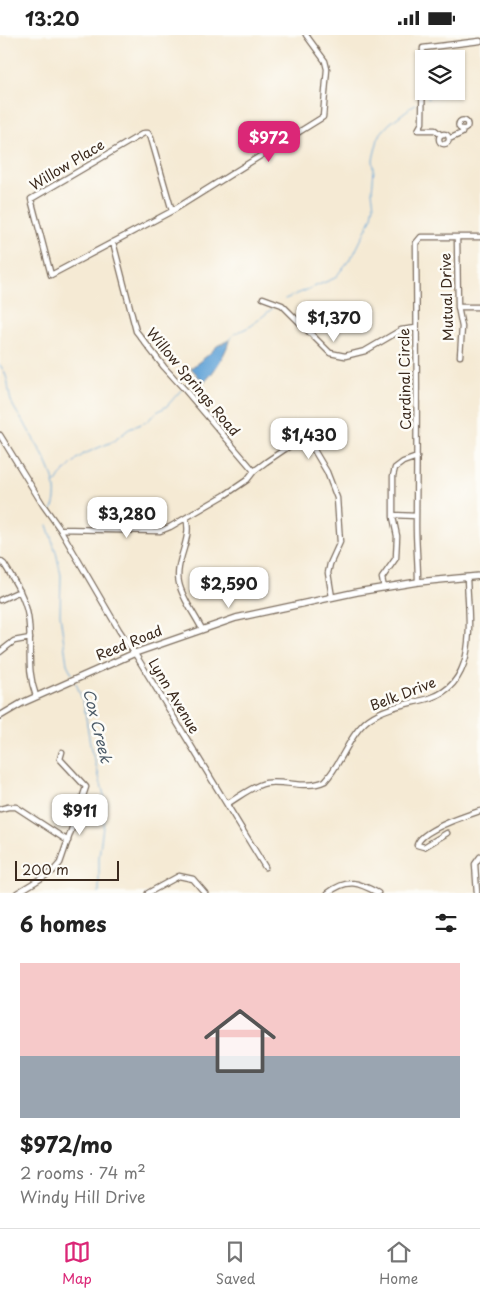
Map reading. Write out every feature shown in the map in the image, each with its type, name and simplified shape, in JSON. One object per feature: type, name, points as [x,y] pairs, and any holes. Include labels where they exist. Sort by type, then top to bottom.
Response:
[{"type":"street","points":[[113,241],[172,211],[323,117],[327,69],[325,61],[306,35]]},
{"type":"street","points":[[449,139],[446,134],[441,135],[434,130],[418,130],[422,123],[423,48],[480,41]]},
{"type":"street","points":[[441,135],[439,139],[442,143],[447,143],[449,139],[462,133],[463,129]]},
{"type":"street","name":"Willow Place","points":[[113,241],[52,275],[31,199],[144,133],[148,133],[172,211]]},
{"type":"street","name":"Cardinal Circle","points":[[418,582],[416,515],[417,240],[424,237],[480,237]]},
{"type":"street","name":"Mutual Drive","points":[[457,237],[458,307],[462,327],[460,356]]},
{"type":"street","name":"Willow Springs Road","points":[[113,241],[136,331],[162,365],[254,471]]},
{"type":"street","points":[[263,298],[282,305],[330,353],[345,356],[365,351],[401,330],[416,328]]},
{"type":"street","points":[[458,307],[480,307]]},
{"type":"street","name":"Lynn Avenue","points":[[0,435],[60,529],[119,630],[135,653],[265,867]]},
{"type":"street","points":[[60,529],[160,531],[186,518],[247,480],[254,471],[298,441],[305,441],[314,450],[323,464],[337,498],[340,542],[330,563],[328,573],[332,597]]},
{"type":"street","points":[[384,588],[382,579],[396,558],[397,536],[393,515],[393,476],[395,468],[403,462],[417,457]]},
{"type":"street","points":[[393,515],[416,515]]},
{"type":"street","points":[[186,518],[189,527],[181,563],[179,583],[183,595],[202,629]]},
{"type":"street","points":[[0,561],[20,591],[27,610],[30,638],[29,673],[36,696]]},
{"type":"street","name":"Reed Road","points":[[0,716],[36,696],[135,653],[202,629],[269,610],[332,597],[418,582],[480,576]]},
{"type":"street","name":"Belk Drive","points":[[227,804],[259,785],[268,783],[307,785],[325,781],[368,720],[389,709],[441,693],[452,684],[467,656],[469,631],[467,577]]},
{"type":"street","points":[[0,600],[20,591]]},
{"type":"street","points":[[0,652],[14,641],[30,638]]},
{"type":"street","points":[[16,893],[53,871],[60,863],[86,787],[60,759],[62,752]]},
{"type":"street","points":[[0,809],[16,807],[68,841]]},
{"type":"street","points":[[447,833],[424,847],[417,845],[419,839],[443,825],[480,811]]},
{"type":"street","points":[[477,893],[475,864],[480,857]]},
{"type":"street","points":[[148,893],[179,876],[194,879],[205,893]]},
{"type":"street","points":[[328,893],[340,885],[351,882],[364,885],[378,893]]},
{"type":"water","points":[[229,340],[219,363],[204,382],[191,368],[217,346]]},
{"type":"waterway","points":[[285,299],[335,278],[354,254],[372,217],[374,205],[372,192],[373,159],[378,139],[389,124],[415,104]]},
{"type":"waterway","points":[[229,340],[234,334],[251,326],[274,307]]},
{"type":"waterway","name":"Cox Creek","points":[[0,365],[7,378],[12,404],[42,453],[52,476],[55,487],[55,499],[52,510]]},
{"type":"waterway","points":[[187,384],[198,376]]},
{"type":"waterway","points":[[55,484],[60,476],[77,459],[114,441],[129,429],[146,422],[167,406],[181,390]]},
{"type":"waterway","name":"Cox Creek","points":[[47,525],[61,575],[60,614],[67,664],[72,674]]},
{"type":"waterway","name":"Cox Creek","points":[[76,683],[84,705],[91,750],[106,803],[99,857],[99,893]]}]
